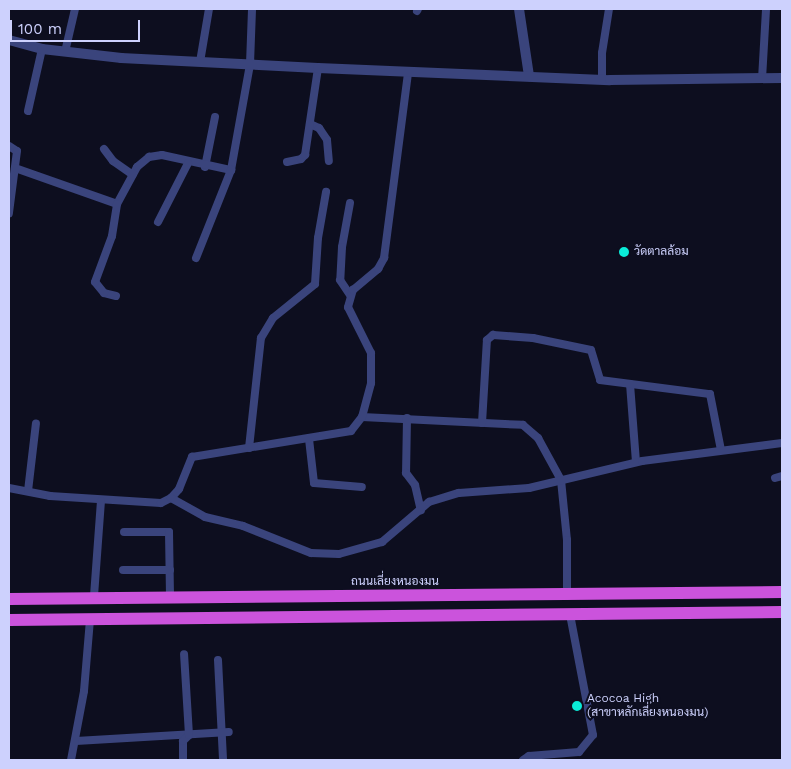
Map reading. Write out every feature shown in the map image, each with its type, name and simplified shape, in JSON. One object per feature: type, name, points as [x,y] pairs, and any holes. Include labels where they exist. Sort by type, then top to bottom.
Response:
[{"type":"highway","name":"ถนนเลี่ยงหนองมน","points":[[9,598],[94,596],[567,596],[782,592]]},
{"type":"highway","points":[[282,596],[283,617]]},
{"type":"highway","points":[[9,620],[782,612]]},
{"type":"street","points":[[65,52],[76,9]]},
{"type":"street","points":[[200,62],[208,9]]},
{"type":"street","points":[[196,258],[230,170],[250,64],[252,9]]},
{"type":"street","points":[[519,9],[528,76]]},
{"type":"street","points":[[602,79],[602,53],[610,9]]},
{"type":"street","points":[[762,79],[766,9]]},
{"type":"street","points":[[9,40],[42,49],[65,52],[318,68],[602,79],[782,78]]},
{"type":"street","points":[[28,111],[42,49]]},
{"type":"street","points":[[288,162],[301,159],[305,154],[318,68]]},
{"type":"street","points":[[9,488],[101,501],[161,503],[171,498],[192,457],[351,431],[362,418],[371,383],[371,353],[348,307],[350,295],[378,269],[384,258],[408,72]]},
{"type":"street","points":[[205,167],[215,117]]},
{"type":"street","points":[[310,124],[319,128],[327,140],[329,161]]},
{"type":"street","points":[[9,146],[17,151],[9,213]]},
{"type":"street","points":[[104,149],[113,161],[133,175]]},
{"type":"street","points":[[116,296],[104,293],[95,282],[112,236],[116,204],[133,175],[149,157],[162,154],[205,167],[230,170]]},
{"type":"street","points":[[158,222],[188,163]]},
{"type":"street","points":[[15,168],[49,178],[116,204]]},
{"type":"street","points":[[249,448],[261,338],[273,318],[315,284],[318,238],[326,192]]},
{"type":"street","points":[[350,203],[342,247],[340,280],[350,295]]},
{"type":"street","points":[[482,423],[487,340],[493,335],[549,340],[591,350],[600,380],[710,394],[721,450]]},
{"type":"street","points":[[630,384],[636,462]]},
{"type":"street","points":[[362,418],[407,418],[523,425],[538,438],[561,480],[567,540],[567,596]]},
{"type":"street","points":[[407,418],[406,473],[415,485],[420,510]]},
{"type":"street","points":[[28,491],[36,423]]},
{"type":"street","points":[[309,439],[314,483],[362,486]]},
{"type":"street","points":[[171,498],[205,517],[243,526],[310,553],[339,554],[364,550],[382,542],[429,502],[459,493],[529,488],[636,462],[782,443]]},
{"type":"street","points":[[94,596],[101,501]]},
{"type":"street","points":[[124,532],[169,532],[170,596]]},
{"type":"street","points":[[123,570],[170,570]]},
{"type":"street","points":[[524,760],[529,756],[580,752],[593,735],[570,614]]},
{"type":"street","points":[[71,760],[76,740],[90,619]]},
{"type":"street","points":[[183,760],[183,741],[189,734],[184,654]]},
{"type":"street","points":[[218,660],[225,733],[223,760]]},
{"type":"street","points":[[76,740],[225,733]]},
{"type":"place","name":"วัดตาลล้อม","points":[[624,252]]},
{"type":"place","name":"Acocoa High (สาขาหลักเลี่ยงหนองมน)","points":[[577,706]]}]
